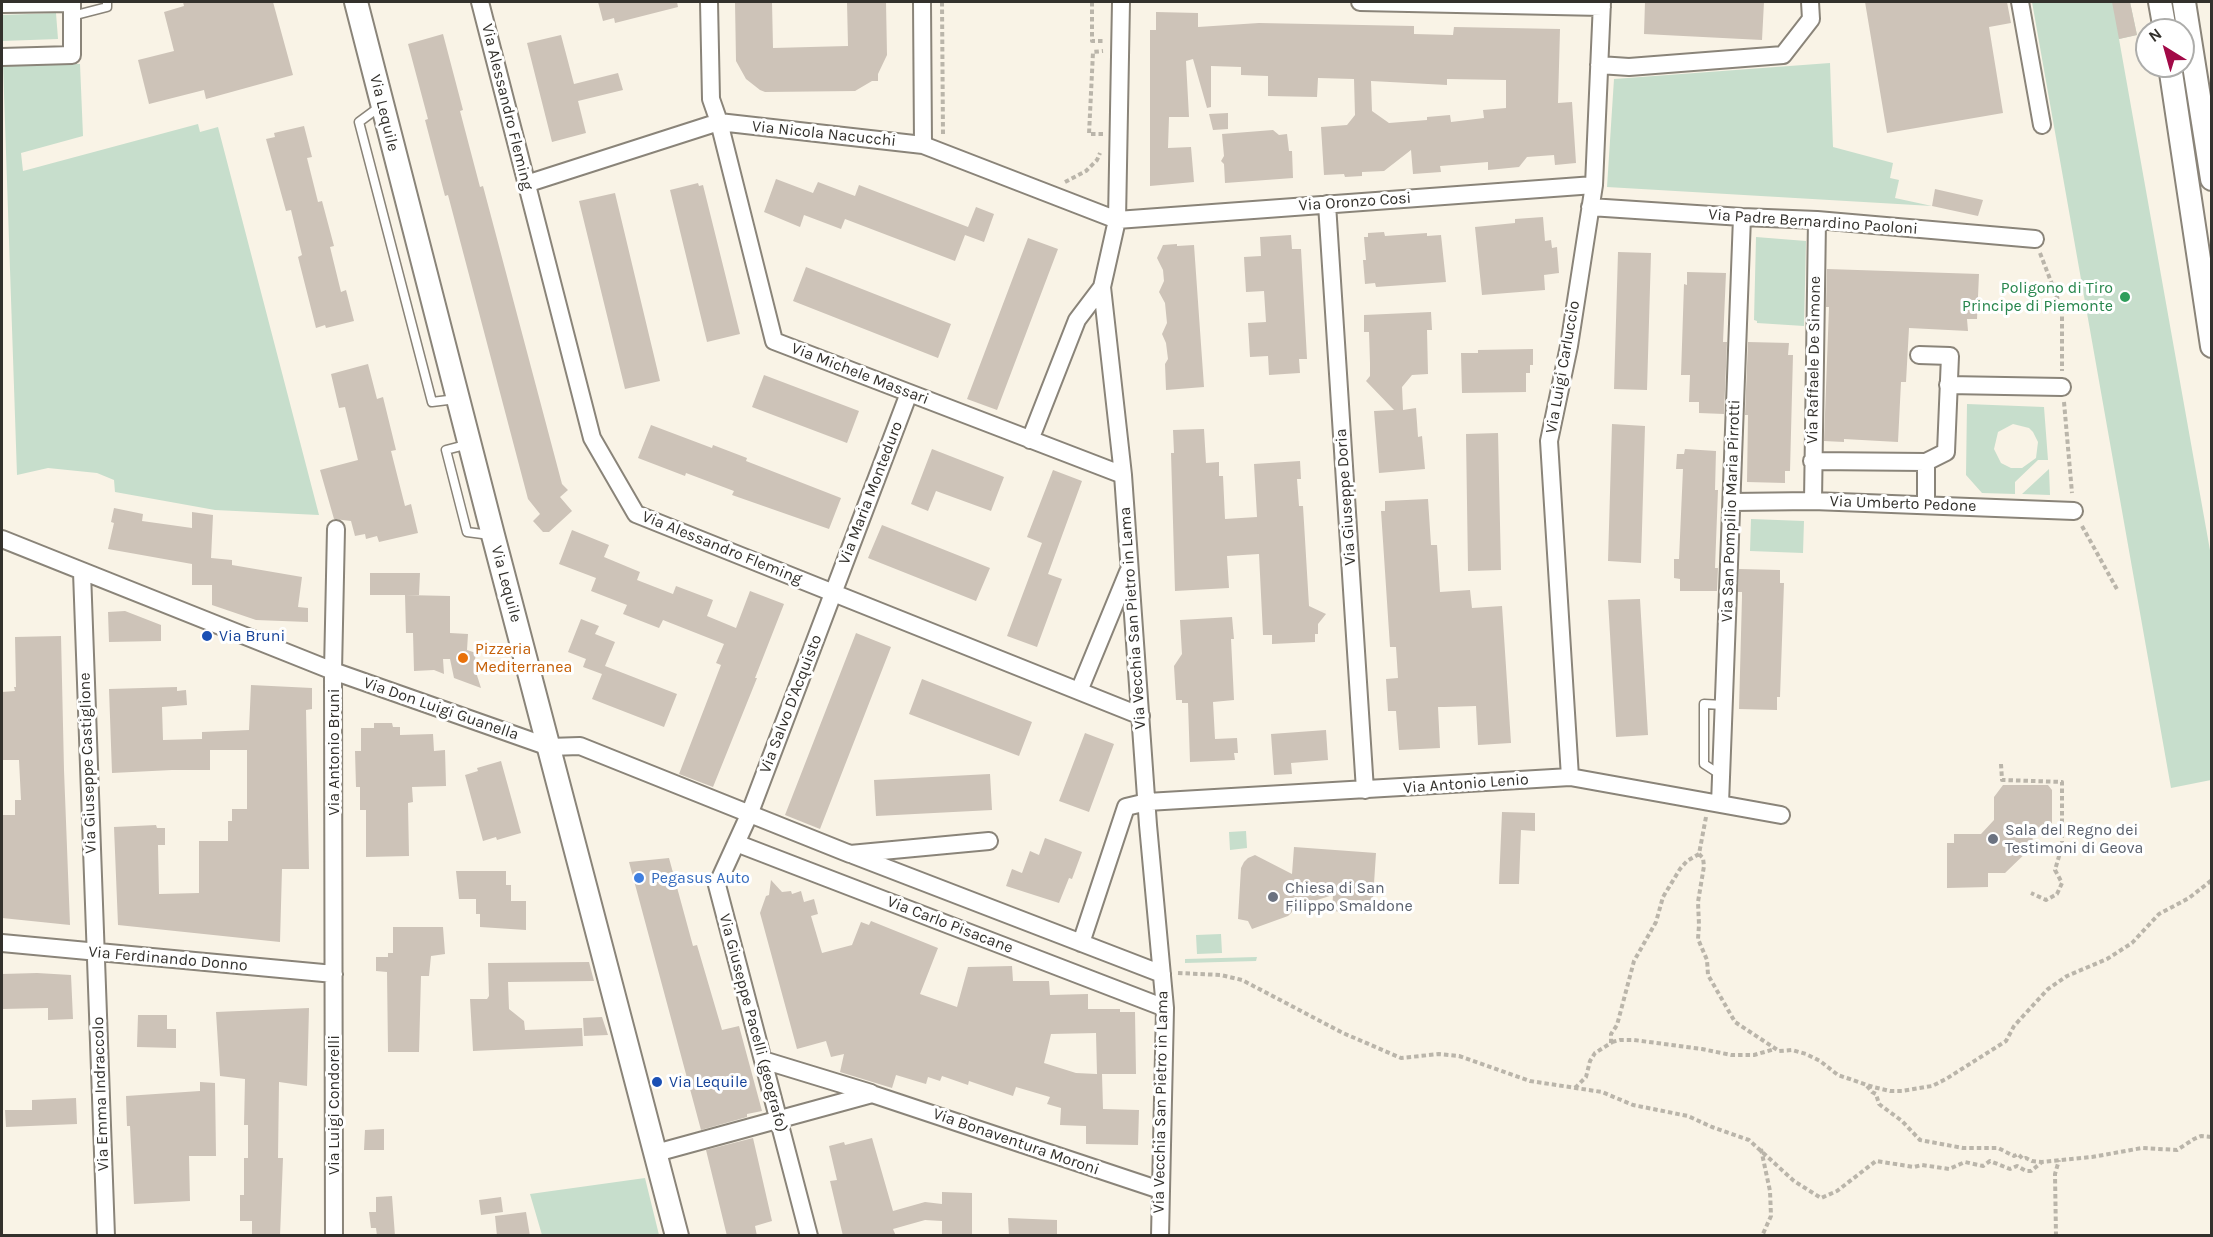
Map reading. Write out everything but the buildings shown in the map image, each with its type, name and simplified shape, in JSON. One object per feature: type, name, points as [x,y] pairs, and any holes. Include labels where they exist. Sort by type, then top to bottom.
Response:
[{"type":"main road","name":"Via Lequile","points":[[356,2],[469,444],[677,1236]]},
{"type":"main road","points":[[2160,2],[2163,18]]},
{"type":"main road","points":[[2184,2],[2211,179]]},
{"type":"main road","points":[[2172,78],[2211,346]]},
{"type":"street","name":"Via Alessandro Fleming","points":[[480,2],[591,438],[636,514],[1141,716]]},
{"type":"street","points":[[709,2],[711,99],[719,122]]},
{"type":"street","points":[[922,2],[923,145]]},
{"type":"street","name":"Via Vecchia San Pietro in Lama","points":[[1121,2],[1117,220],[1102,287],[1123,475],[1148,825],[1162,974],[1164,1008],[1160,1236]]},
{"type":"street","points":[[1360,2],[1602,4]]},
{"type":"street","points":[[1599,65],[1629,67],[1783,55],[1811,19],[1810,2]]},
{"type":"street","points":[[2020,2],[2042,126]]},
{"type":"street","points":[[2,4],[72,3],[72,55],[2,57]]},
{"type":"street","name":"Via Luigi Carluccio","points":[[1570,777],[1549,441],[1569,346],[1594,185],[1602,4]]},
{"type":"street","name":"Via Nicola Nacucchi","points":[[526,183],[719,122],[923,145],[1117,220]]},
{"type":"street","name":"Via Michele Massari","points":[[719,122],[774,341],[1123,475]]},
{"type":"street","name":"Via Oronzo Cosi","points":[[1117,220],[1594,185]]},
{"type":"street","name":"Via Giuseppe Doria","points":[[1327,204],[1365,790]]},
{"type":"street","name":"Via Padre Bernardino Paoloni","points":[[1590,207],[1742,218],[1817,220],[2036,239]]},
{"type":"street","name":"Via San Pompilio Maria Pirrotti","points":[[1715,802],[1721,775],[1742,218]]},
{"type":"street","name":"Via Raffaele De Simone","points":[[1813,501],[1817,220]]},
{"type":"street","points":[[1030,440],[1077,320],[1102,287]]},
{"type":"street","points":[[1812,460],[1926,462],[1946,452],[1950,356],[1919,355]]},
{"type":"street","points":[[1948,385],[2062,387]]},
{"type":"street","name":"Via Maria Monteduro","points":[[833,593],[909,393]]},
{"type":"street","points":[[1926,462],[1926,505]]},
{"type":"street","name":"Via Umberto Pedone","points":[[1731,502],[1813,501],[2074,511]]},
{"type":"street","points":[[333,671],[336,529]]},
{"type":"street","name":"Via Antonio Bruni","points":[[2,539],[333,671],[334,974]]},
{"type":"street","points":[[1079,691],[1130,568]]},
{"type":"street","name":"Via Giuseppe Castiglione","points":[[82,572],[95,953]]},
{"type":"street","name":"Via Salvo D'Acquisto","points":[[749,815],[833,593]]},
{"type":"street","name":"Via Don Luigi Guanella","points":[[333,671],[549,747]]},
{"type":"street","name":"Via Carlo Pisacane","points":[[549,747],[580,746],[749,815],[1162,974]]},
{"type":"street","name":"Via Antonio Lenio","points":[[1147,802],[1570,777],[1781,815]]},
{"type":"street","points":[[1081,943],[1126,807],[1147,802]]},
{"type":"street","name":"Via Giuseppe Pacelli (geografo)","points":[[749,815],[717,885],[809,1236]]},
{"type":"street","name":"Via Carlo Pisacane","points":[[850,854],[989,841]]},
{"type":"street","name":"Via Carlo Pisacane","points":[[736,843],[1164,1008]]},
{"type":"street","name":"Via Ferdinando Donno","points":[[2,943],[334,974]]},
{"type":"street","name":"Via Emma Indraccolo","points":[[95,953],[106,1236]]},
{"type":"street","name":"Via Luigi Condorelli","points":[[334,974],[334,1236]]},
{"type":"street","name":"Via Bonaventura Moroni","points":[[763,1060],[872,1094],[1160,1191]]},
{"type":"street","points":[[656,1153],[872,1094]]},
{"type":"lane","points":[[72,16],[107,7],[107,2]]},
{"type":"path","points":[[942,2],[944,145]]},
{"type":"path","points":[[1092,2],[1092,41],[1106,41],[1106,51],[1093,52],[1089,134],[1103,135],[1103,141]]},
{"type":"path","points":[[1060,183],[1069,181],[1086,171],[1097,160],[1102,148]]},
{"type":"path","points":[[2036,239],[2062,310],[2062,387],[2074,511],[2118,591]]},
{"type":"path","points":[[2001,764],[2002,780],[2062,782],[2062,846],[2055,870],[2062,883],[2057,894],[2046,900],[2031,893]]},
{"type":"path","points":[[1611,1043],[1611,1034],[1617,1025],[1634,962],[1656,922],[1663,897],[1680,869],[1699,854],[1715,802]]},
{"type":"path","points":[[1699,854],[1703,858],[1704,866],[1698,902],[1698,939],[1707,960],[1707,975],[1735,1022],[1779,1051],[1791,1050],[1806,1054],[1820,1061],[1838,1076],[1890,1091],[1932,1086],[2006,1041],[2014,1026],[2048,989],[2067,976],[2107,959],[2132,943],[2159,914],[2189,898],[2211,880]]},
{"type":"path","points":[[1162,974],[1195,973],[1221,975],[1242,980],[1343,1033],[1401,1058],[1439,1054],[1459,1056],[1530,1081],[1602,1092],[1633,1105],[1688,1116],[1749,1140],[1794,1181],[1821,1198],[1837,1191],[1876,1161],[1893,1162],[1901,1166],[1922,1165],[1948,1169],[1965,1162],[1983,1166],[1990,1161],[2010,1169],[2017,1166],[2026,1171],[2036,1168],[2042,1162]]},
{"type":"path","points":[[1575,1088],[1586,1077],[1590,1061],[1595,1053],[1620,1040],[1634,1040],[1731,1055],[1754,1055],[1775,1049]]},
{"type":"path","points":[[1867,1085],[1876,1094],[1879,1104],[1902,1121],[1920,1140],[1964,1148],[1998,1148],[2032,1161],[2092,1157],[2142,1148],[2177,1150],[2201,1136],[2211,1137]]},
{"type":"path","points":[[1760,1149],[1770,1191],[1771,1216],[1763,1235]]},
{"type":"path","points":[[2056,1236],[2055,1174],[2059,1160]]},
{"type":"green space","name":"Poligono di Tiro Principe di Piemonte","points":[[2032,2],[2130,2],[2135,26],[2135,35],[2119,39],[2211,556],[2211,780],[2171,788]]},
{"type":"green space","points":[[56,13],[58,39],[2,41],[2,15]]},
{"type":"green space","points":[[1830,63],[1833,147],[1893,163],[1890,178],[1899,180],[1895,198],[1932,206],[1607,187],[1614,79]]},
{"type":"green space","points":[[3,64],[80,64],[83,136],[21,153],[23,171],[198,124],[200,132],[218,127],[319,515],[215,510],[115,492],[114,480],[97,473],[48,468],[17,475]]},
{"type":"green space","points":[[1756,237],[1806,241],[1804,326],[1757,323],[1754,320]]},
{"type":"green space","points":[[1967,404],[2044,407],[2048,460],[2038,460],[2015,482],[2015,494],[1982,493],[1966,475]],"holes":[[[2013,424],[2029,428],[2038,442],[2036,458],[2022,468],[2011,468],[2001,463],[1994,449],[1998,432]]]},
{"type":"green space","points":[[2049,469],[2050,495],[2022,494]]},
{"type":"green space","points":[[1751,519],[1804,521],[1803,553],[1750,551]]},
{"type":"green space","points":[[1246,831],[1247,848],[1230,850],[1229,832]]},
{"type":"green space","points":[[1221,934],[1222,953],[1197,954],[1196,935]]},
{"type":"green space","points":[[1257,957],[1256,961],[1185,963],[1185,959]]},
{"type":"green space","points":[[645,1178],[659,1235],[542,1235],[530,1194]]},
{"type":"place","name":"Poligono di Tiro Principe di Piemonte","points":[[2125,297]]},
{"type":"place","name":"Via Bruni","points":[[207,636]]},
{"type":"place","name":"Pizzeria Mediterranea","points":[[463,658]]},
{"type":"place","name":"Sala del Regno dei Testimoni di Geova","points":[[1993,839]]},
{"type":"place","name":"Pegasus Auto","points":[[639,878]]},
{"type":"place","name":"Chiesa di San Filippo Smaldone","points":[[1273,897]]},
{"type":"place","name":"Via Lequile","points":[[657,1082]]}]
